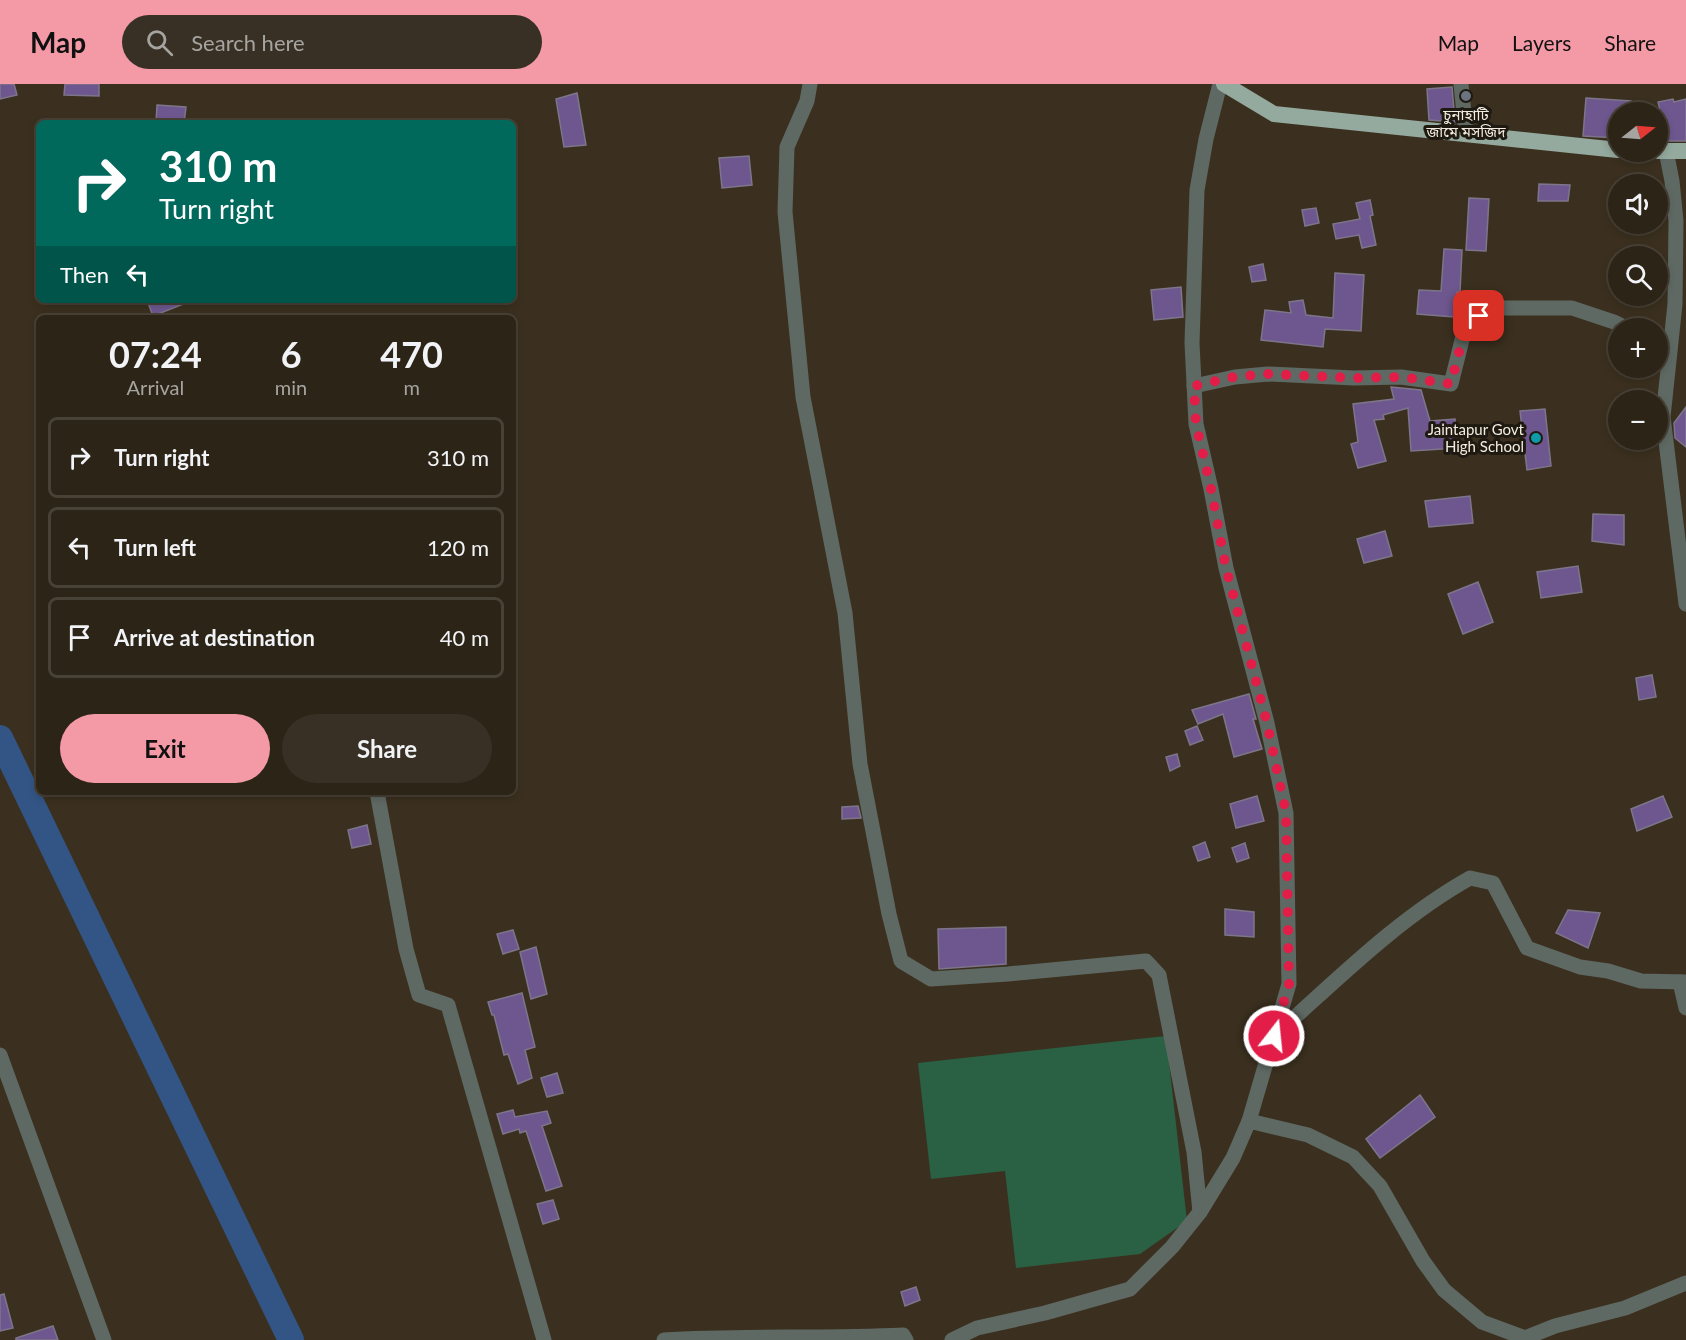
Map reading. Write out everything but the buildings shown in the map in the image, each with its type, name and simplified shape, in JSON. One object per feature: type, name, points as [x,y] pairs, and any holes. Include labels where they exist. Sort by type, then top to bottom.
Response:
[{"type":"highway","points":[[1222,84],[1274,114],[1608,149]]},
{"type":"highway","points":[[1668,151],[1686,151]]},
{"type":"street","points":[[810,84],[807,101],[787,147],[785,212],[803,397],[845,614],[860,764],[889,914],[901,961],[931,979],[1041,972],[1146,961],[1159,975],[1194,1152],[1200,1212]]},
{"type":"street","points":[[952,1340],[977,1328],[1045,1313],[1130,1289],[1172,1246],[1200,1212],[1233,1158],[1249,1121],[1289,984],[1286,813],[1267,723],[1226,568],[1196,424],[1191,344],[1197,190],[1206,140],[1222,84]]},
{"type":"street","points":[[1461,84],[1466,134]]},
{"type":"street","points":[[1663,162],[1672,181],[1676,221],[1675,304],[1668,327]]},
{"type":"street","points":[[1194,386],[1234,377],[1268,374],[1354,378],[1401,377],[1451,384],[1466,324],[1492,308],[1572,308],[1608,320]]},
{"type":"street","points":[[1664,378],[1663,417],[1686,604]]},
{"type":"street","points":[[378,795],[406,949],[419,995],[448,1005],[544,1340]]},
{"type":"street","points":[[1274,1036],[1390,932],[1447,891],[1470,878],[1493,883],[1527,948],[1580,967],[1608,971],[1641,981],[1683,982],[1686,1008]]},
{"type":"street","points":[[0,1055],[104,1340]]},
{"type":"street","points":[[1249,1121],[1308,1136],[1353,1158],[1380,1186],[1423,1261],[1444,1290],[1482,1322],[1525,1339],[1555,1326],[1625,1308],[1686,1283]]},
{"type":"street","points":[[664,1340],[903,1335],[906,1340]]},
{"type":"green space","points":[[1166,1036],[1187,1221],[1140,1254],[1016,1268],[1005,1171],[931,1179],[918,1063]]},
{"type":"waterway","points":[[0,738],[291,1340]]},
{"type":"place","name":"চুনাহাটি জামে মসজিদ","points":[[1466,96]]},
{"type":"place","name":"Jaintapur Govt High School","points":[[1536,438]]},
{"type":"route","points":[[1274,1036],[1289,984],[1286,813],[1267,723],[1226,568],[1196,424],[1194,386],[1234,377],[1268,374],[1309,377],[1401,377],[1451,384],[1466,324],[1479,316]]}]
